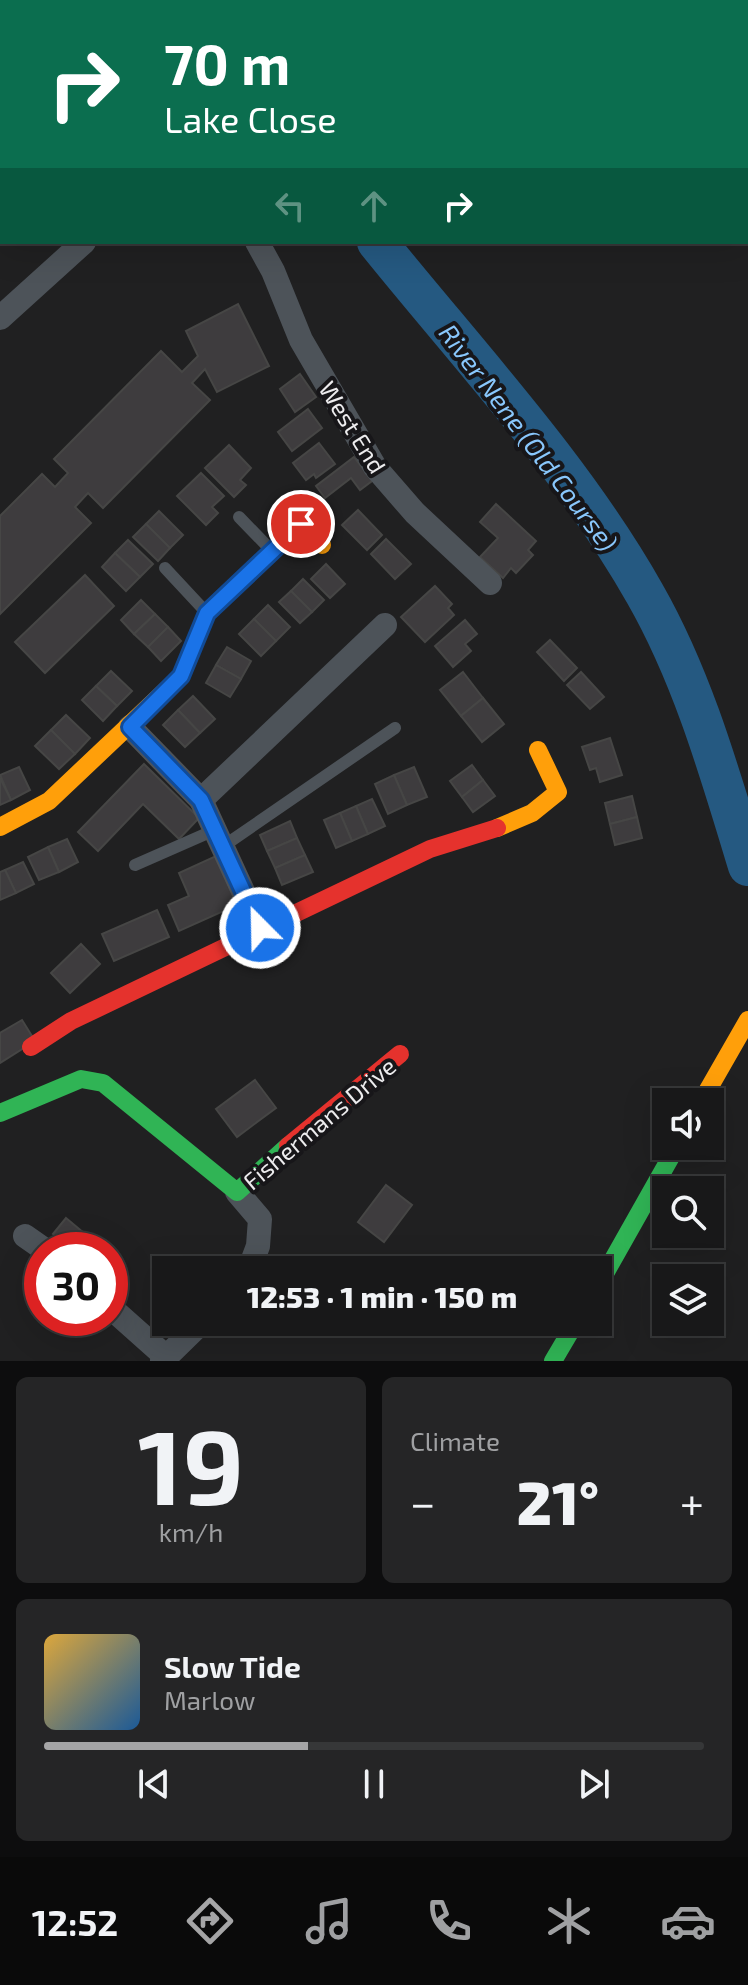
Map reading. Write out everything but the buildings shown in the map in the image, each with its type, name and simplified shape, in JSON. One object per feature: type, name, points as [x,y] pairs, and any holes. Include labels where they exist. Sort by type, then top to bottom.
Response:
[{"type":"main road","points":[[0,827],[49,801],[181,676],[207,613],[301,524],[322,545]]},
{"type":"main road","points":[[31,1047],[71,1021],[430,849],[467,834],[528,818],[545,808],[558,792],[538,750]]},
{"type":"main road","points":[[709,1088],[748,1020]]},
{"type":"main road","name":"Fishermans Drive","points":[[0,1113],[81,1079],[103,1083],[237,1192],[334,1105],[400,1054]]},
{"type":"main road","points":[[612,1261],[669,1160]]},
{"type":"main road","points":[[553,1361],[568,1336]]},
{"type":"street","points":[[0,318],[82,244]]},
{"type":"street","name":"West End","points":[[258,244],[273,271],[301,340],[375,467],[415,513],[490,583]]},
{"type":"street","points":[[201,800],[385,625]]},
{"type":"street","points":[[130,727],[201,800],[221,837],[260,928]]},
{"type":"street","name":"Fishermans Drive","points":[[237,1192],[260,1219],[254,1256]]},
{"type":"street","points":[[128,1324],[164,1358],[187,1336]]},
{"type":"lane","points":[[239,517],[272,551]]},
{"type":"lane","points":[[165,568],[207,613]]},
{"type":"lane","points":[[135,865],[221,837],[395,728]]},
{"type":"waterway","name":"River Nene (Old Course)","points":[[379,244],[553,457],[617,547],[645,594],[691,693],[748,866]]},
{"type":"traffic: fast","points":[[0,1113],[81,1079],[103,1083],[237,1192],[288,1146]]},
{"type":"traffic: fast","points":[[612,1261],[669,1160]]},
{"type":"traffic: fast","points":[[553,1361],[568,1336]]},
{"type":"traffic: slow","points":[[0,827],[49,801],[181,676],[207,613],[301,524],[322,545]]},
{"type":"traffic: slow","points":[[497,828],[532,813],[558,792],[538,750]]},
{"type":"traffic: slow","points":[[709,1088],[748,1020]]},
{"type":"traffic: jam","points":[[31,1047],[71,1021],[430,849],[497,828]]},
{"type":"traffic: jam","points":[[288,1146],[400,1054]]},
{"type":"route","points":[[260,928],[225,845],[201,800],[130,727],[181,676],[207,613],[301,524]]}]
